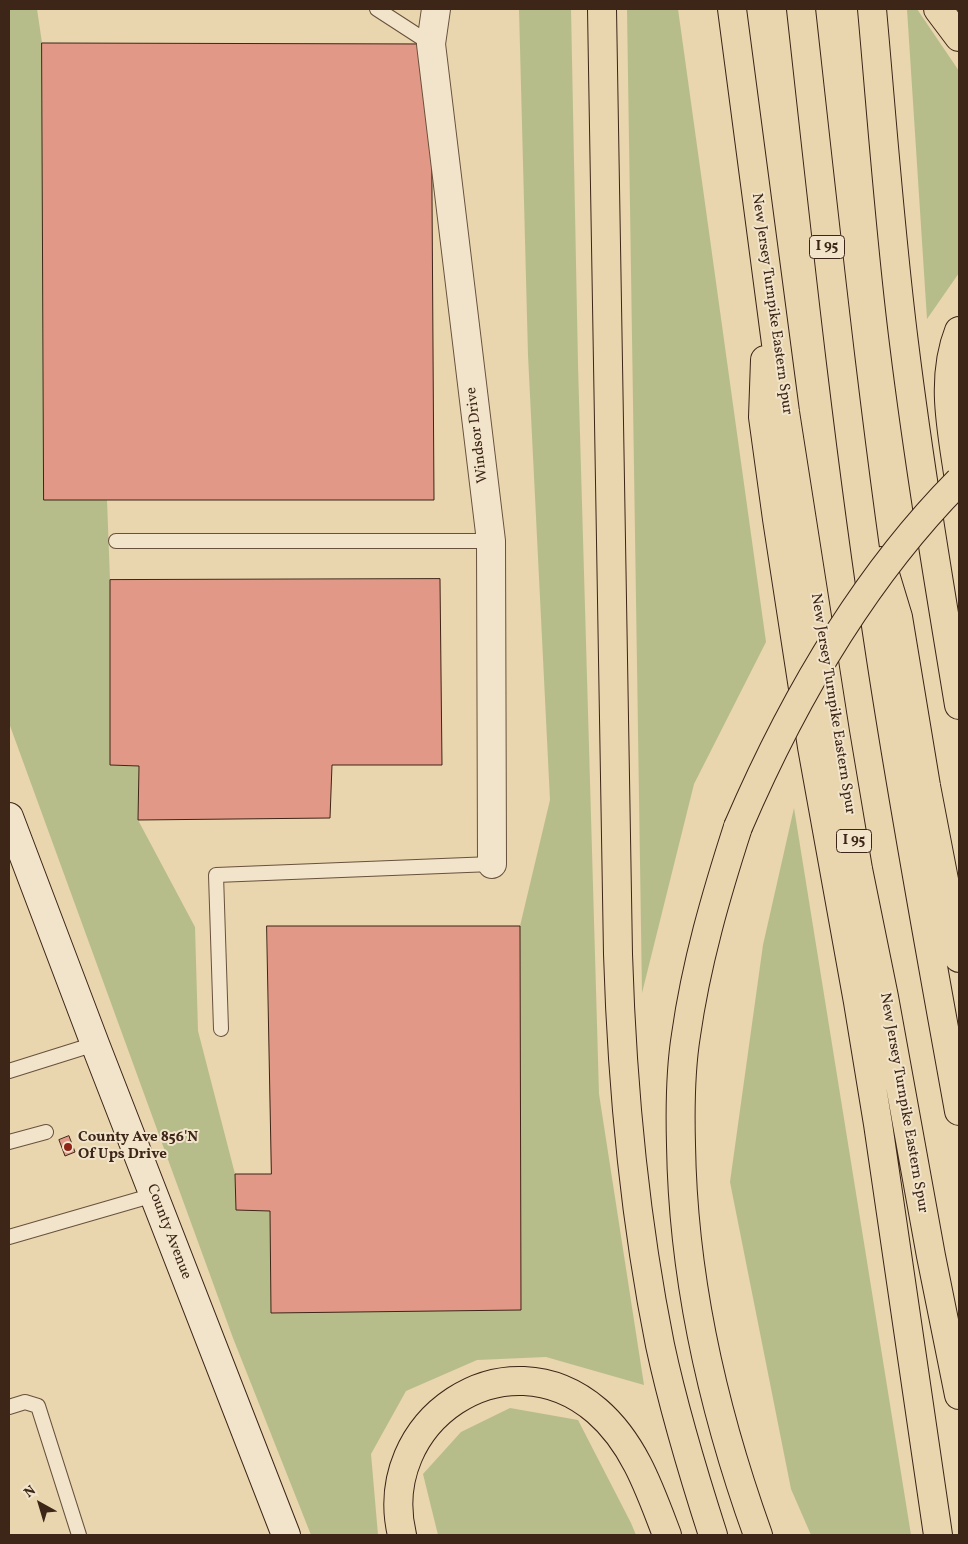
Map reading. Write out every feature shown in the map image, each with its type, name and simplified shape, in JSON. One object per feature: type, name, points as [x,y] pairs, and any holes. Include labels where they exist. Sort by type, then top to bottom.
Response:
[{"type":"highway","points":[[602,9],[618,954],[624,1084],[644,1251],[661,1346],[684,1440],[713,1535]]},
{"type":"highway","name":"New Jersey Turnpike Eastern Spur","points":[[732,9],[785,412],[858,869],[886,1006],[931,1256],[959,1395]]},
{"type":"highway","name":"I 95","points":[[801,9],[828,251],[889,710],[959,1111]]},
{"type":"highway","points":[[872,9],[887,181],[904,342],[936,568],[959,705]]},
{"type":"highway","points":[[938,9],[959,37]]},
{"type":"highway","points":[[767,284],[763,417],[768,454],[812,747],[878,1124],[938,1535]]},
{"type":"highway","points":[[758,1535],[724,1432],[702,1334],[685,1234],[682,1184],[681,1086],[686,1036],[704,939],[738,827],[776,744],[830,645],[895,555],[959,481],[949,396],[950,368],[953,349],[959,332]]},
{"type":"highway","points":[[858,486],[898,617],[926,786],[959,958]]},
{"type":"highway","points":[[402,1535],[398,1505],[400,1480],[406,1458],[418,1436],[434,1417],[452,1402],[494,1384],[517,1380],[541,1382],[562,1389],[595,1410],[610,1424],[626,1444],[638,1464],[667,1535]]},
{"type":"street","name":"Windsor Drive","points":[[436,9],[431,44],[491,541],[492,864]]},
{"type":"street","name":"County Avenue","points":[[9,816],[95,1044],[286,1535]]},
{"type":"lane","points":[[377,9],[431,44]]},
{"type":"lane","points":[[116,541],[491,541]]},
{"type":"lane","points":[[221,1029],[216,875],[492,864]]},
{"type":"lane","points":[[9,1071],[95,1044]]},
{"type":"lane","points":[[9,1142],[46,1132]]},
{"type":"lane","points":[[9,1237],[154,1195]]},
{"type":"lane","points":[[9,1407],[24,1402],[38,1406],[80,1535]]},
{"type":"green space","points":[[9,9],[37,9],[42,43],[44,500],[107,500],[110,580],[110,765],[139,766],[138,820],[195,927],[198,1031],[235,1174],[236,1210],[270,1211],[271,1312],[521,1310],[520,926],[550,800],[528,355],[519,9],[571,9],[578,365],[599,1094],[644,1385],[546,1357],[477,1360],[406,1391],[371,1454],[378,1535],[311,1535],[233,1338],[9,723]]},
{"type":"green space","points":[[627,9],[678,9],[766,642],[694,784],[642,993]]},
{"type":"green space","points":[[907,9],[917,9],[959,71],[959,273],[927,319]]},
{"type":"green space","points":[[794,808],[911,1535],[811,1535],[791,1489],[730,1182],[763,945]]},
{"type":"green space","points":[[510,1408],[578,1420],[636,1535],[438,1535],[423,1474],[461,1432]]},
{"type":"building","points":[[42,43],[431,44],[434,500],[44,500]]},
{"type":"building","points":[[440,579],[442,765],[332,765],[330,818],[138,820],[139,766],[110,765],[110,580]]},
{"type":"building","points":[[267,926],[520,926],[521,1310],[271,1313],[270,1211],[236,1210],[235,1174],[271,1174]]},
{"type":"building","points":[[69,1136],[75,1152],[65,1156],[59,1140]]},
{"type":"place","name":"County Ave 856'N Of Ups Drive","points":[[68,1147]]}]
